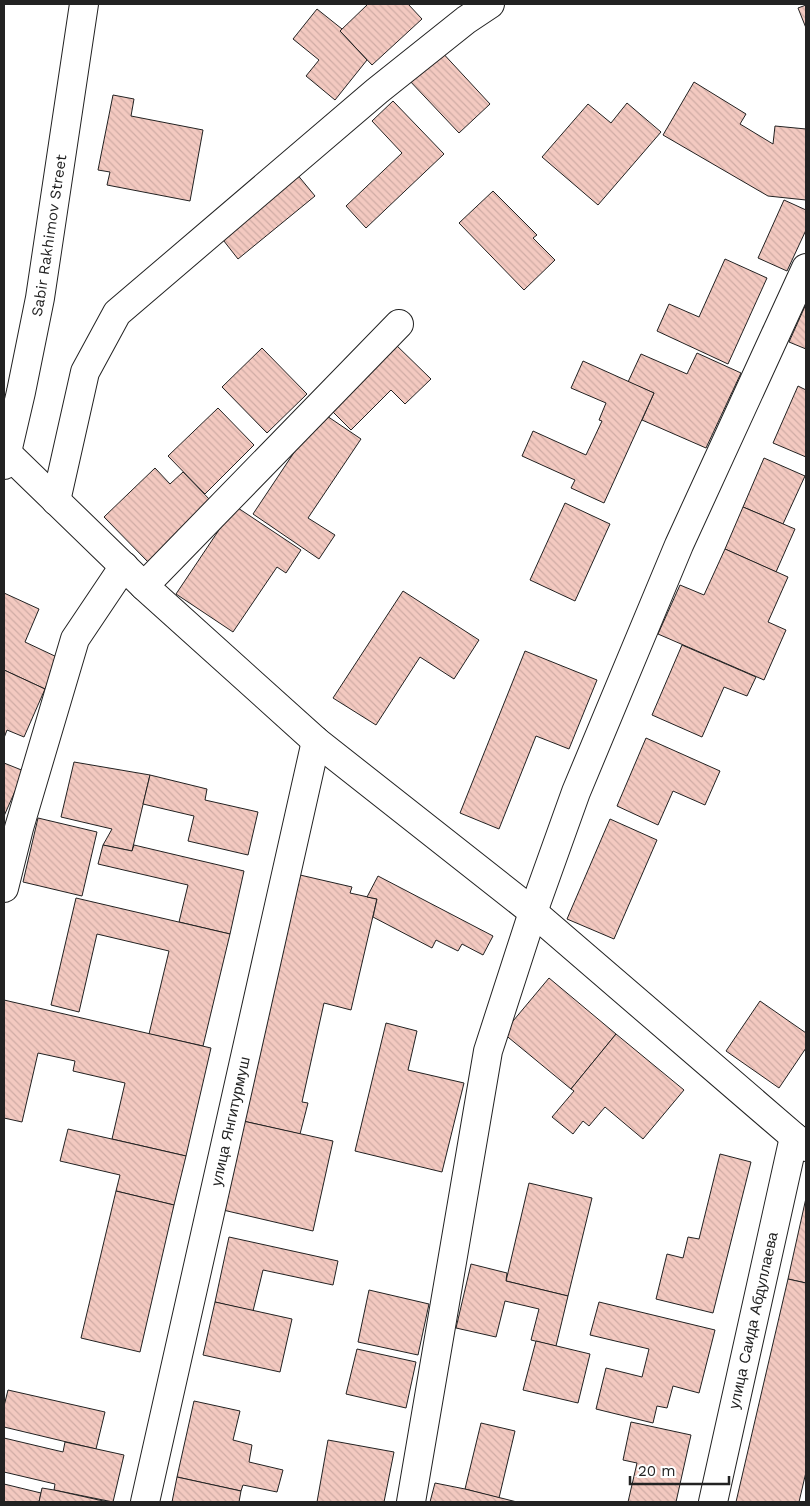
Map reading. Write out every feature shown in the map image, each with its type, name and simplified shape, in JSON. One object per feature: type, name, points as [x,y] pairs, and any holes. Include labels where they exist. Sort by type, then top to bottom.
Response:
[{"type":"street","name":"Sabir Rakhimov Street","points":[[6,460],[40,298],[84,4]]},
{"type":"street","points":[[56,501],[86,372],[117,313],[377,91],[466,20],[490,4]]},
{"type":"street","points":[[411,1502],[488,1051],[533,912],[576,792],[679,545],[806,268]]},
{"type":"street","points":[[144,586],[399,324]]},
{"type":"street","points":[[6,460],[56,501],[144,586],[316,741],[533,912],[800,1142]]},
{"type":"street","points":[[4,888],[18,828],[75,639],[124,566]]},
{"type":"street","name":"улица Янгитурмуш","points":[[145,1502],[316,741]]},
{"type":"street","name":"улица Саида Абдуллаева","points":[[713,1502],[800,1142]]},
{"type":"building","points":[[368,4],[408,4],[422,19],[372,65],[340,31]]},
{"type":"building","points":[[806,5],[806,28],[798,8]]},
{"type":"building","points":[[317,9],[342,29],[340,31],[367,60],[335,100],[306,76],[319,60],[293,39]]},
{"type":"building","points":[[439,49],[490,104],[459,133],[408,79]]},
{"type":"building","points":[[694,82],[746,114],[740,124],[773,144],[775,126],[806,129],[806,200],[768,196],[663,135]]},
{"type":"building","points":[[113,95],[134,99],[131,116],[203,130],[190,201],[107,185],[110,172],[98,170]]},
{"type":"building","points":[[393,101],[444,154],[366,228],[346,206],[402,153],[372,121]]},
{"type":"building","points":[[627,103],[661,132],[598,205],[542,157],[588,104],[611,123]]},
{"type":"building","points":[[296,173],[315,196],[238,259],[220,236]]},
{"type":"building","points":[[493,191],[537,235],[533,238],[555,260],[524,290],[459,223]]},
{"type":"building","points":[[784,200],[806,210],[806,230],[787,271],[758,258]]},
{"type":"building","points":[[725,259],[767,278],[728,364],[657,331],[669,304],[699,317]]},
{"type":"building","points":[[806,304],[806,349],[789,342]]},
{"type":"building","points":[[393,342],[431,379],[405,404],[391,390],[351,430],[328,407]]},
{"type":"building","points":[[262,348],[307,394],[267,433],[222,387]]},
{"type":"building","points":[[697,353],[741,373],[706,448],[642,420],[654,393],[628,382],[641,354],[687,374]]},
{"type":"building","points":[[583,361],[654,393],[604,503],[571,488],[575,480],[522,456],[533,431],[586,455],[602,421],[599,420],[606,403],[571,388]]},
{"type":"building","points":[[798,386],[806,390],[806,457],[773,443]]},
{"type":"building","points":[[218,408],[254,445],[205,494],[168,456]]},
{"type":"building","points":[[321,412],[361,439],[308,518],[335,535],[319,559],[253,514]]},
{"type":"building","points":[[764,458],[805,476],[783,524],[743,507]]},
{"type":"building","points":[[155,468],[170,484],[183,472],[211,501],[148,562],[104,517]]},
{"type":"building","points":[[565,503],[610,524],[575,601],[530,580]]},
{"type":"building","points":[[235,506],[301,550],[286,573],[277,567],[233,632],[176,594]]},
{"type":"building","points":[[743,507],[795,529],[776,572],[725,549]]},
{"type":"building","points":[[725,549],[788,577],[768,622],[786,630],[764,680],[658,634],[680,585],[704,595]]},
{"type":"building","points":[[403,591],[479,640],[454,679],[420,657],[376,725],[333,698]]},
{"type":"building","points":[[4,593],[39,609],[25,642],[59,658],[45,689],[4,670]]},
{"type":"building","points":[[682,645],[756,677],[747,696],[724,687],[702,737],[652,715]]},
{"type":"building","points":[[525,651],[597,680],[569,749],[536,736],[499,829],[460,813]]},
{"type":"building","points":[[4,670],[45,689],[24,737],[7,730],[4,738]]},
{"type":"building","points":[[646,738],[720,771],[705,805],[673,791],[658,825],[617,806]]},
{"type":"building","points":[[74,762],[150,775],[132,851],[103,845],[112,829],[61,817]]},
{"type":"building","points":[[4,763],[24,771],[4,816]]},
{"type":"building","points":[[150,775],[207,789],[205,800],[258,812],[248,855],[188,841],[194,816],[143,804]]},
{"type":"building","points":[[38,818],[97,832],[82,896],[23,882]]},
{"type":"building","points":[[610,819],[657,840],[614,939],[567,919]]},
{"type":"building","points":[[103,845],[132,851],[134,845],[244,871],[230,934],[179,922],[188,885],[98,864]]},
{"type":"building","points":[[300,875],[352,887],[350,893],[377,899],[351,1010],[324,1003],[302,1102],[308,1103],[300,1134],[243,1121]]},
{"type":"building","points":[[378,876],[493,936],[483,955],[462,944],[458,951],[436,940],[432,948],[373,917],[377,899],[367,897]]},
{"type":"building","points":[[76,898],[230,934],[203,1046],[149,1034],[169,951],[97,934],[79,1012],[51,1005]]},
{"type":"building","points":[[549,978],[616,1034],[571,1089],[503,1033]]},
{"type":"building","points":[[4,1000],[211,1048],[186,1156],[112,1139],[125,1083],[73,1071],[75,1061],[38,1053],[22,1122],[4,1118]]},
{"type":"building","points":[[760,1001],[806,1033],[806,1048],[779,1088],[726,1051]]},
{"type":"building","points":[[386,1023],[417,1031],[408,1070],[464,1083],[442,1172],[355,1151]]},
{"type":"building","points":[[616,1034],[684,1090],[643,1139],[605,1107],[589,1126],[583,1121],[573,1134],[552,1117],[574,1091],[571,1089]]},
{"type":"building","points":[[243,1121],[333,1141],[313,1231],[223,1210]]},
{"type":"building","points":[[68,1129],[186,1156],[174,1205],[116,1191],[120,1175],[60,1161]]},
{"type":"building","points":[[720,1154],[751,1162],[713,1313],[656,1299],[667,1254],[683,1258],[688,1237],[699,1239]]},
{"type":"building","points":[[529,1183],[592,1198],[568,1296],[506,1281]]},
{"type":"building","points":[[116,1191],[174,1205],[140,1352],[81,1338]]},
{"type":"building","points":[[806,1198],[806,1283],[788,1279]]},
{"type":"building","points":[[229,1237],[338,1261],[333,1285],[263,1270],[253,1311],[215,1302]]},
{"type":"building","points":[[471,1264],[507,1273],[506,1281],[568,1296],[556,1346],[531,1340],[539,1309],[505,1301],[496,1337],[456,1328]]},
{"type":"building","points":[[788,1279],[806,1283],[806,1472],[799,1502],[736,1502]]},
{"type":"building","points":[[369,1290],[429,1304],[418,1355],[358,1342]]},
{"type":"building","points":[[215,1302],[292,1319],[280,1372],[203,1355]]},
{"type":"building","points":[[599,1302],[715,1330],[699,1393],[673,1386],[667,1408],[657,1406],[653,1423],[596,1409],[606,1368],[642,1377],[649,1349],[590,1335]]},
{"type":"building","points":[[536,1341],[590,1354],[578,1403],[523,1390]]},
{"type":"building","points":[[357,1349],[416,1362],[406,1408],[346,1394]]},
{"type":"building","points":[[8,1390],[105,1412],[96,1449],[4,1427],[4,1406]]},
{"type":"building","points":[[194,1401],[240,1411],[233,1440],[252,1445],[249,1462],[283,1470],[277,1492],[243,1485],[241,1491],[177,1477]]},
{"type":"building","points":[[631,1422],[691,1435],[676,1502],[628,1502],[637,1463],[623,1460]]},
{"type":"building","points":[[481,1423],[515,1431],[499,1498],[465,1489]]},
{"type":"building","points":[[4,1438],[63,1452],[65,1442],[124,1455],[113,1502],[54,1490],[55,1484],[4,1472]]},
{"type":"building","points":[[328,1440],[394,1452],[384,1502],[317,1502]]},
{"type":"building","points":[[177,1477],[241,1491],[239,1502],[172,1502]]},
{"type":"building","points":[[435,1483],[465,1489],[517,1502],[430,1502]]},
{"type":"building","points":[[4,1484],[41,1493],[39,1502],[4,1502]]},
{"type":"building","points":[[42,1488],[54,1490],[108,1502],[39,1502]]}]
